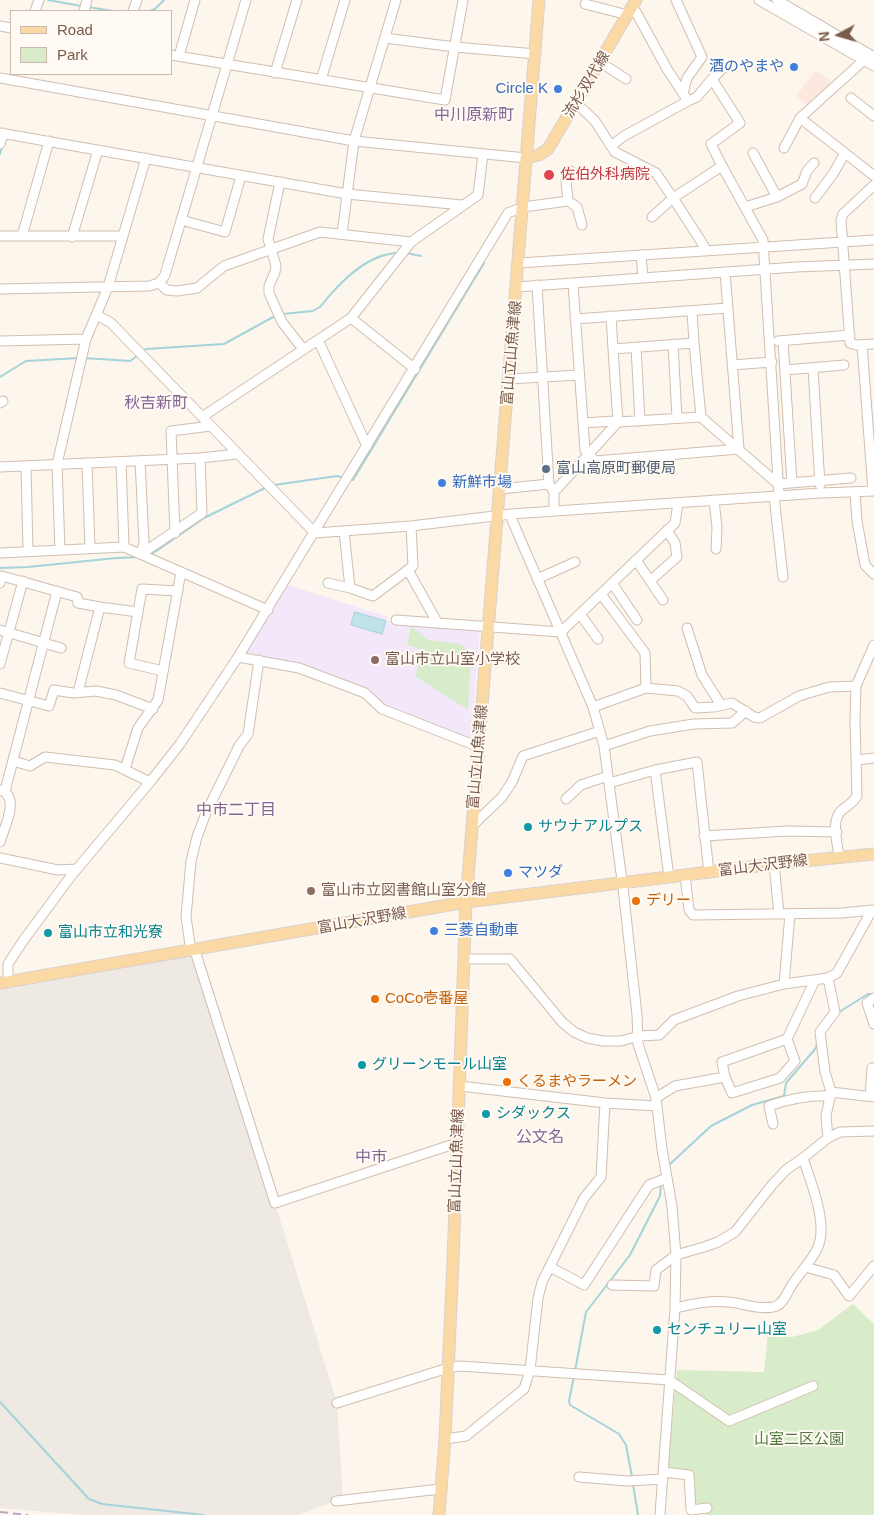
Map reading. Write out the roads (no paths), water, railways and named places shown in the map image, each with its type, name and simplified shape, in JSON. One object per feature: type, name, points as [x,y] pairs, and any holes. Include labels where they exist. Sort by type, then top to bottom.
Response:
[{"type":"main road","name":"富山立山魚津線","points":[[439,1515],[445,1439],[466,902],[539,0]]},
{"type":"main road","name":"流杉双代線","points":[[526,158],[539,156],[548,149],[632,8]]},
{"type":"main road","name":"富山大沢野線","points":[[4,983],[466,902],[774,864],[874,854]]},
{"type":"street","points":[[195,0],[175,56],[368,89],[445,100],[462,0]]},
{"type":"street","points":[[0,288],[149,286],[159,283],[165,275],[246,0]]},
{"type":"street","points":[[275,72],[297,0]]},
{"type":"street","points":[[321,80],[345,0]]},
{"type":"street","points":[[342,234],[354,141],[396,0]]},
{"type":"street","points":[[676,0],[702,55],[687,78],[685,98]]},
{"type":"street","points":[[759,0],[871,56]]},
{"type":"street","points":[[777,0],[871,56],[874,66]]},
{"type":"street","points":[[585,4],[632,8],[685,98]]},
{"type":"street","points":[[385,38],[536,54]]},
{"type":"street","points":[[784,148],[800,118],[871,56]]},
{"type":"street","points":[[600,62],[626,79]]},
{"type":"street","points":[[611,146],[685,98],[697,97],[724,66]]},
{"type":"street","points":[[0,78],[354,141],[526,158]]},
{"type":"street","points":[[712,78],[740,122],[711,144],[763,240],[772,362],[777,496],[783,577]]},
{"type":"street","points":[[851,98],[874,116]]},
{"type":"street","points":[[576,104],[595,121],[615,152],[656,173],[704,246],[705,251]]},
{"type":"street","points":[[800,118],[874,176]]},
{"type":"street","points":[[0,144],[2,133],[347,194],[462,205]]},
{"type":"street","points":[[22,236],[49,141]]},
{"type":"street","points":[[72,237],[98,150]]},
{"type":"street","points":[[753,152],[777,197]]},
{"type":"street","points":[[815,198],[833,174],[845,153]]},
{"type":"street","points":[[202,417],[351,318],[411,242],[478,195],[482,154]]},
{"type":"street","points":[[60,550],[58,464],[86,339],[108,286],[146,158]]},
{"type":"street","points":[[745,207],[777,197],[802,184],[807,171],[814,163]]},
{"type":"street","points":[[652,217],[673,198],[722,166]]},
{"type":"street","points":[[568,201],[566,180],[572,171]]},
{"type":"street","points":[[181,220],[225,232],[241,176]]},
{"type":"street","points":[[280,182],[268,239],[276,266],[269,286],[269,293],[282,322],[303,349]]},
{"type":"street","points":[[874,185],[843,214],[841,220],[850,343],[856,345],[874,344]]},
{"type":"street","points":[[4,983],[8,964],[76,869],[180,744],[238,657],[508,214],[523,207],[568,201],[577,207],[582,225]]},
{"type":"street","points":[[159,283],[167,290],[177,291],[197,288],[224,266],[320,232],[411,242]]},
{"type":"street","points":[[0,236],[123,236]]},
{"type":"street","points":[[519,263],[874,240]]},
{"type":"street","points":[[642,255],[642,278]]},
{"type":"street","points":[[517,287],[725,272],[874,264]]},
{"type":"street","points":[[725,272],[739,449]]},
{"type":"street","points":[[573,284],[585,450],[595,461],[739,449]]},
{"type":"street","points":[[537,285],[542,378],[554,512]]},
{"type":"street","points":[[575,319],[728,308]]},
{"type":"street","points":[[692,311],[701,417]]},
{"type":"street","points":[[97,314],[111,323],[314,533],[412,526],[511,514],[873,491],[870,406],[862,345]]},
{"type":"street","points":[[500,489],[552,488],[590,455],[618,422],[611,316]]},
{"type":"street","points":[[351,318],[415,369]]},
{"type":"street","points":[[770,342],[850,336]]},
{"type":"street","points":[[0,341],[86,339]]},
{"type":"street","points":[[318,340],[367,446]]},
{"type":"street","points":[[783,341],[792,483]]},
{"type":"street","points":[[613,349],[694,343]]},
{"type":"street","points":[[673,344],[678,418]]},
{"type":"street","points":[[636,347],[640,421]]},
{"type":"street","points":[[732,365],[772,362]]},
{"type":"street","points":[[785,370],[844,365]]},
{"type":"street","points":[[813,368],[821,493]]},
{"type":"street","points":[[509,379],[579,376]]},
{"type":"street","points":[[583,423],[701,417],[778,484],[851,478]]},
{"type":"street","points":[[175,533],[171,431],[211,426]]},
{"type":"street","points":[[0,467],[172,460],[237,454]]},
{"type":"street","points":[[141,554],[175,533],[202,513],[200,458]]},
{"type":"street","points":[[140,461],[144,542],[141,554]]},
{"type":"street","points":[[121,462],[124,547]]},
{"type":"street","points":[[87,463],[90,548]]},
{"type":"street","points":[[26,466],[28,552]]},
{"type":"street","points":[[855,492],[865,566],[874,574]]},
{"type":"street","points":[[714,500],[717,528],[716,549]]},
{"type":"street","points":[[396,620],[561,632],[675,523],[678,503]]},
{"type":"street","points":[[511,514],[593,707],[604,746],[622,883],[639,1036],[638,1044],[657,1102],[662,1149],[672,1206],[676,1255],[676,1308],[660,1515]]},
{"type":"street","points":[[328,583],[373,596],[413,566],[412,526]]},
{"type":"street","points":[[650,581],[677,557],[675,543],[668,530]]},
{"type":"street","points":[[344,531],[350,588]]},
{"type":"street","points":[[0,553],[124,547],[268,610]]},
{"type":"street","points":[[636,560],[663,600]]},
{"type":"street","points":[[537,579],[575,562]]},
{"type":"street","points":[[408,570],[436,622]]},
{"type":"street","points":[[124,769],[138,728],[158,700],[182,572]]},
{"type":"street","points":[[0,583],[2,576],[77,597],[78,603],[138,612]]},
{"type":"street","points":[[0,664],[4,632],[23,581]]},
{"type":"street","points":[[612,583],[637,620]]},
{"type":"street","points":[[164,671],[129,663],[142,589],[178,591]]},
{"type":"street","points":[[0,842],[12,804],[10,797],[2,791],[13,761],[57,591]]},
{"type":"street","points":[[601,594],[645,653],[646,688]]},
{"type":"street","points":[[78,692],[100,607]]},
{"type":"street","points":[[580,614],[598,639]]},
{"type":"street","points":[[687,628],[702,676],[721,705]]},
{"type":"street","points":[[4,632],[61,648]]},
{"type":"street","points":[[839,858],[836,818],[841,810],[853,803],[857,796],[856,686],[874,645]]},
{"type":"street","points":[[238,657],[299,668],[365,693],[382,708],[479,747]]},
{"type":"street","points":[[259,660],[248,734],[239,746],[206,813],[197,837],[191,861],[186,917],[193,951],[275,1203],[457,1143]]},
{"type":"street","points":[[593,707],[646,688],[678,691],[687,696],[695,708],[732,703],[754,717],[760,718],[799,696],[829,686],[856,686]]},
{"type":"street","points":[[0,693],[49,706],[54,690],[73,693],[96,691],[116,695],[153,709]]},
{"type":"street","points":[[604,746],[650,731],[694,724],[732,723],[746,711]]},
{"type":"street","points":[[472,826],[502,797],[512,782],[523,756],[600,731]]},
{"type":"street","points":[[13,761],[30,766],[45,757],[115,765],[150,782]]},
{"type":"street","points":[[857,760],[874,758]]},
{"type":"street","points":[[566,799],[581,786],[697,762],[709,873]]},
{"type":"street","points":[[655,770],[669,877]]},
{"type":"street","points":[[704,836],[788,831],[836,832]]},
{"type":"street","points":[[0,858],[58,870],[76,869]]},
{"type":"street","points":[[774,864],[779,914]]},
{"type":"street","points":[[465,959],[510,959],[562,1022],[574,1032],[587,1038],[603,1041],[621,1040],[639,1036],[659,1035],[674,1020],[738,996],[784,984],[828,978],[837,973],[872,910],[790,914],[693,915],[689,910],[685,875]]},
{"type":"street","points":[[784,984],[790,914]]},
{"type":"street","points":[[828,978],[836,1012],[820,1032],[825,1072],[831,1094],[826,1116],[828,1138]]},
{"type":"street","points":[[787,1039],[722,1062],[725,1077],[732,1093],[780,1078],[795,1061],[787,1039],[814,980]]},
{"type":"street","points":[[874,998],[867,1003],[874,1024]]},
{"type":"street","points":[[773,1124],[769,1106],[787,1100],[831,1094],[872,1096],[872,1068],[874,1068]]},
{"type":"street","points":[[460,1086],[606,1102],[657,1102],[675,1086],[725,1077]]},
{"type":"street","points":[[445,1439],[466,1436],[524,1389],[530,1370],[538,1298],[542,1282],[584,1198],[601,1177],[606,1102]]},
{"type":"street","points":[[612,1285],[654,1286],[656,1270],[676,1255],[718,1242],[735,1232],[772,1184],[786,1170],[828,1138],[840,1132],[874,1131]]},
{"type":"street","points":[[676,1308],[713,1301],[762,1308],[776,1307],[781,1303],[818,1245],[821,1232],[820,1216],[803,1158]]},
{"type":"street","points":[[550,1267],[584,1285],[649,1185],[667,1178]]},
{"type":"street","points":[[805,1267],[834,1275],[849,1296],[874,1266]]},
{"type":"street","points":[[337,1403],[448,1368],[460,1366],[669,1380],[729,1421],[813,1386]]},
{"type":"street","points":[[579,1477],[627,1481],[663,1476],[689,1475],[691,1510],[707,1508]]},
{"type":"street","points":[[336,1501],[440,1489]]},
{"type":"water","points":[[355,612],[386,621],[382,634],[351,625]]},
{"type":"waterway","points":[[48,0],[81,6]]},
{"type":"waterway","points":[[152,10],[164,0]]},
{"type":"waterway","points":[[88,7],[107,10]]},
{"type":"waterway","points":[[0,154],[2,147]]},
{"type":"waterway","points":[[282,314],[313,311],[320,307],[345,279],[365,264],[387,254],[399,253]]},
{"type":"waterway","points":[[406,253],[421,256]]},
{"type":"waterway","points":[[351,479],[353,480],[484,263]]},
{"type":"waterway","points":[[143,351],[146,349],[224,344],[275,316]]},
{"type":"waterway","points":[[84,358],[130,361],[137,356]]},
{"type":"waterway","points":[[0,377],[26,361],[79,358]]},
{"type":"waterway","points":[[274,485],[337,476],[344,478]]},
{"type":"waterway","points":[[150,554],[204,518],[267,487]]},
{"type":"waterway","points":[[0,568],[141,557]]},
{"type":"waterway","points":[[839,1012],[868,994],[874,994]]},
{"type":"waterway","points":[[669,1165],[711,1126],[752,1105],[784,1096],[786,1083],[816,1048],[817,1042]]},
{"type":"waterway","points":[[575,1371],[586,1312],[630,1255],[660,1196],[661,1184]]},
{"type":"waterway","points":[[574,1376],[569,1401],[570,1405],[619,1434],[626,1445],[632,1477]]},
{"type":"waterway","points":[[0,1402],[89,1499],[102,1504],[204,1515]]},
{"type":"waterway","points":[[633,1484],[638,1515]]},
{"type":"railway","points":[[0,1512],[28,1515]]},
{"type":"place","name":"酒のやまや","points":[[794,67]]},
{"type":"place","name":"Circle K","points":[[558,89]]},
{"type":"place","name":"佐伯外科病院","points":[[549,175]]},
{"type":"place","name":"富山高原町郵便局","points":[[546,469]]},
{"type":"place","name":"新鮮市場","points":[[442,483]]},
{"type":"place","name":"富山市立山室小学校","points":[[375,660]]},
{"type":"place","name":"サウナアルプス","points":[[528,827]]},
{"type":"place","name":"マツダ","points":[[508,873]]},
{"type":"place","name":"富山市立図書館山室分館","points":[[311,891]]},
{"type":"place","name":"デリー","points":[[636,901]]},
{"type":"place","name":"三菱自動車","points":[[434,931]]},
{"type":"place","name":"富山市立和光寮","points":[[48,933]]},
{"type":"place","name":"CoCo壱番屋","points":[[375,999]]},
{"type":"place","name":"グリーンモール山室","points":[[362,1065]]},
{"type":"place","name":"くるまやラーメン","points":[[507,1082]]},
{"type":"place","name":"シダックス","points":[[486,1114]]},
{"type":"place","name":"センチュリー山室","points":[[657,1330]]},
{"type":"district","name":"中川原新町","points":[[474,116]]},
{"type":"district","name":"秋吉新町","points":[[156,404]]},
{"type":"district","name":"中市二丁目","points":[[236,811]]},
{"type":"district","name":"公文名","points":[[540,1138]]},
{"type":"district","name":"中市","points":[[371,1158]]},
{"type":"park label","name":"山室二区公園","points":[[799,1440]]}]
